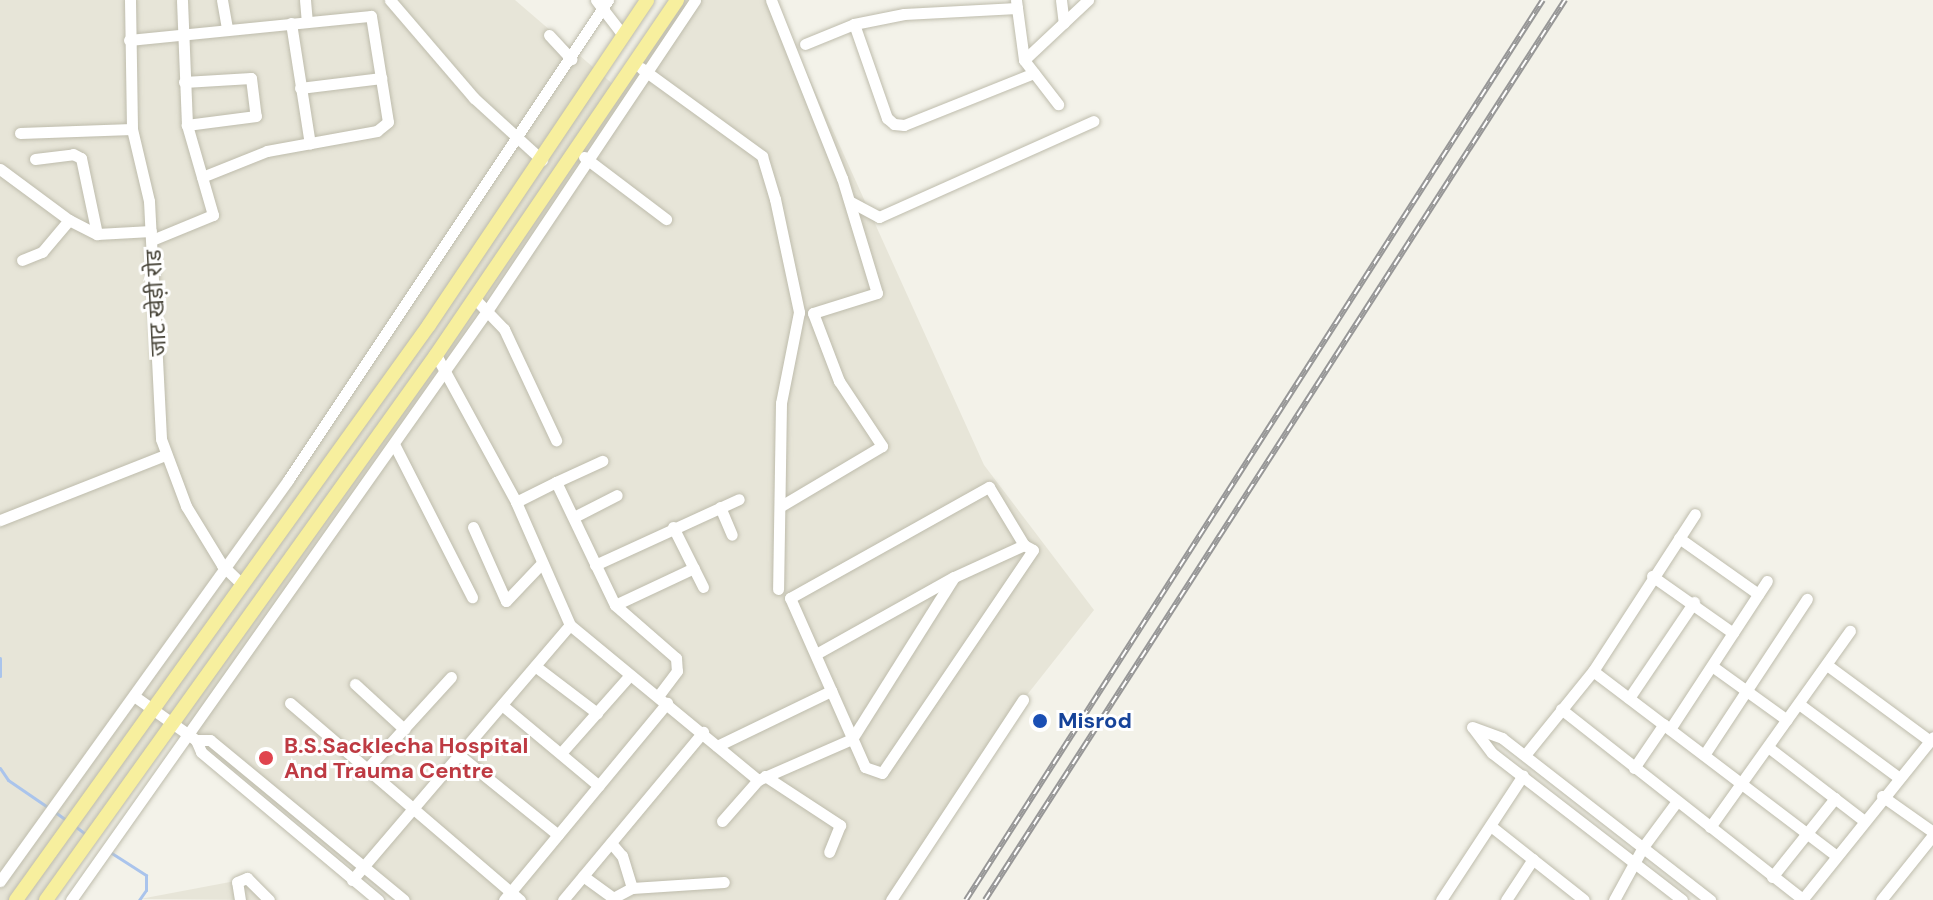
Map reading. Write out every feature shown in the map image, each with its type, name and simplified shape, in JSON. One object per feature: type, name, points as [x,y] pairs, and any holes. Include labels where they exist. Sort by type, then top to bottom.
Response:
[{"type":"main road","points":[[16,900],[345,445],[542,160],[647,0]]},
{"type":"main road","points":[[46,900],[475,299],[583,156],[640,68],[677,0]]},
{"type":"street","name":"जाट खेड़ी रोड","points":[[130,0],[132,129],[152,235],[165,455],[186,506],[222,565],[242,584]]},
{"type":"street","points":[[0,169],[69,220],[97,234],[152,235],[213,215],[187,125],[180,33],[182,0]]},
{"type":"street","points":[[222,0],[227,28]]},
{"type":"street","points":[[305,0],[307,21]]},
{"type":"street","points":[[390,0],[516,140],[542,160]]},
{"type":"street","points":[[695,0],[640,68],[762,156],[799,312],[781,403],[778,589]]},
{"type":"street","points":[[771,0],[851,202],[877,293],[813,313],[839,381],[882,446],[781,506]]},
{"type":"street","points":[[900,0],[904,14]]},
{"type":"street","points":[[1061,0],[1064,23]]},
{"type":"street","points":[[1024,60],[1088,0]]},
{"type":"street","points":[[0,881],[134,696],[222,565],[288,480],[571,59],[602,3],[623,35]]},
{"type":"street","points":[[805,44],[854,24],[904,14],[1016,4],[1024,60],[1058,104]]},
{"type":"street","points":[[129,40],[371,16],[388,122],[377,131],[267,151],[202,177]]},
{"type":"street","points":[[291,23],[310,144]]},
{"type":"street","points":[[854,24],[887,118],[894,124],[904,125],[1034,73]]},
{"type":"street","points":[[549,35],[571,59]]},
{"type":"street","points":[[184,82],[251,78],[256,116],[187,125]]},
{"type":"street","points":[[300,88],[381,78]]},
{"type":"street","points":[[851,202],[879,217],[1094,121]]},
{"type":"street","points":[[20,133],[132,129]]},
{"type":"street","points":[[35,159],[73,154],[81,158],[97,234]]},
{"type":"street","points":[[71,900],[192,737],[487,311],[583,156],[666,219]]},
{"type":"street","points":[[22,260],[42,252],[69,220]]},
{"type":"street","points":[[475,299],[504,329],[556,440]]},
{"type":"street","points":[[436,355],[516,502],[570,625],[717,746],[762,778],[840,825],[829,852]]},
{"type":"street","points":[[394,444],[472,597]]},
{"type":"street","points":[[0,520],[165,455]]},
{"type":"street","points":[[516,502],[602,461]]},
{"type":"street","points":[[290,703],[512,897],[663,700],[677,671],[676,658],[615,605],[556,482]]},
{"type":"street","points":[[989,487],[1024,545],[1033,550],[882,773],[865,767],[790,598],[989,487]]},
{"type":"street","points":[[574,517],[617,495]]},
{"type":"street","points":[[595,565],[739,499]]},
{"type":"street","points":[[720,507],[732,535]]},
{"type":"street","points":[[1525,755],[1593,671],[1695,514]]},
{"type":"street","points":[[473,527],[506,601],[542,563]]},
{"type":"street","points":[[673,527],[703,587]]},
{"type":"street","points":[[1679,538],[1758,594]]},
{"type":"street","points":[[816,654],[954,577],[1024,545]]},
{"type":"street","points":[[615,605],[694,568]]},
{"type":"street","points":[[1652,576],[1694,602],[1733,633]]},
{"type":"street","points":[[722,821],[762,778],[852,739],[954,577]]},
{"type":"street","points":[[1634,768],[1712,666],[1767,581]]},
{"type":"street","points":[[1704,755],[1750,691],[1807,599]]},
{"type":"street","points":[[1629,698],[1694,602]]},
{"type":"street","points":[[352,880],[570,625]]},
{"type":"street","points":[[1710,827],[1850,631]]},
{"type":"street","points":[[1561,709],[1803,900],[1882,796],[1931,739],[1827,665]]},
{"type":"street","points":[[535,666],[597,713]]},
{"type":"street","points":[[1712,666],[1787,720]]},
{"type":"street","points":[[1593,671],[1837,856]]},
{"type":"street","points":[[561,753],[630,675]]},
{"type":"street","points":[[366,770],[451,677]]},
{"type":"street","points":[[355,684],[404,729]]},
{"type":"street","points":[[717,746],[831,691]]},
{"type":"street","points":[[134,696],[192,737],[201,752],[378,900]]},
{"type":"street","points":[[891,900],[1023,700]]},
{"type":"street","points":[[1799,704],[1898,777]]},
{"type":"street","points":[[502,705],[599,786]]},
{"type":"street","points":[[1682,900],[1492,753],[1472,727],[1502,738],[1710,900]]},
{"type":"street","points":[[563,900],[703,732]]},
{"type":"street","points":[[192,737],[210,740],[404,900]]},
{"type":"street","points":[[1768,747],[1863,820]]},
{"type":"street","points":[[459,755],[558,835]]},
{"type":"street","points":[[1441,900],[1492,827],[1523,775]]},
{"type":"street","points":[[1881,900],[1933,834],[1882,796]]},
{"type":"street","points":[[1772,877],[1805,831],[1835,798]]},
{"type":"street","points":[[1614,900],[1643,847],[1677,801]]},
{"type":"street","points":[[1492,827],[1584,900]]},
{"type":"street","points":[[611,843],[622,856],[632,888]]},
{"type":"street","points":[[1506,900],[1533,859]]},
{"type":"street","points":[[583,876],[613,898],[632,888],[724,882]]},
{"type":"street","points":[[240,900],[237,882],[247,878],[269,900]]},
{"type":"street","points":[[1561,900],[1569,888]]},
{"type":"shaded area","points":[[0,0],[515,0],[615,86],[672,0],[774,0],[984,465],[1094,610],[1023,700],[890,900],[392,900],[173,720],[558,171],[42,900],[0,900]]},
{"type":"shaded area","points":[[246,879],[265,900],[140,899]]},
{"type":"waterway","points":[[0,658],[0,676]]},
{"type":"waterway","points":[[0,768],[8,780],[49,808]]},
{"type":"waterway","points":[[55,812],[69,822]]},
{"type":"waterway","points":[[75,826],[88,836]]},
{"type":"waterway","points":[[110,852],[146,875],[146,890],[139,900]]},
{"type":"railway","points":[[966,900],[1543,0]]},
{"type":"railway","points":[[985,900],[1565,0]]},
{"type":"place","name":"Misrod","points":[[1040,721]]},
{"type":"place","name":"B.S.Sacklecha Hospital And Trauma Centre","points":[[266,758]]}]
